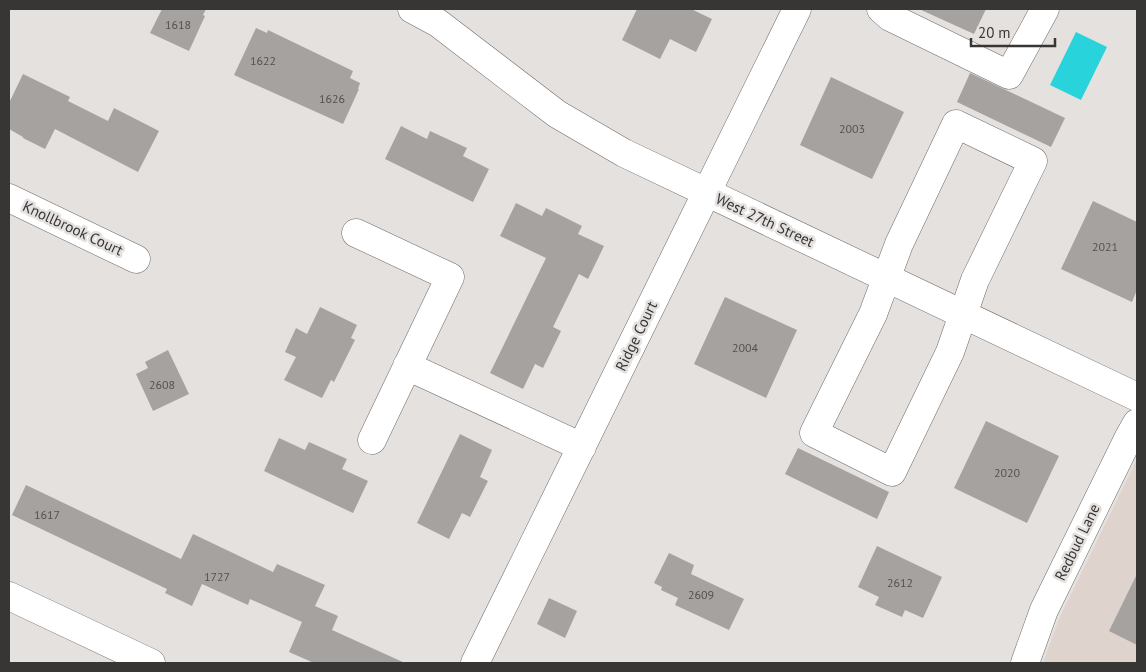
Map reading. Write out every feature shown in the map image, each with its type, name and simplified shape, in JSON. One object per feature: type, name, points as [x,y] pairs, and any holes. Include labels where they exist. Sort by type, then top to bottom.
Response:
[{"type":"street","name":"West 27th Street","points":[[412,9],[438,23],[557,114],[624,153],[1137,397]]},
{"type":"street","name":"Ridge Court","points":[[475,663],[797,9]]},
{"type":"street","points":[[881,9],[890,17],[1009,75],[1045,9]]},
{"type":"street","points":[[956,124],[1033,161],[976,280],[950,352],[892,472],[814,433],[873,314],[886,278],[899,244],[956,124]]},
{"type":"street","name":"Knollbrook Court","points":[[9,198],[136,259]]},
{"type":"street","points":[[356,232],[450,277],[372,440]]},
{"type":"street","points":[[407,366],[582,447]]},
{"type":"street","name":"Redbud Lane","points":[[1025,663],[1044,610],[1137,423]]},
{"type":"street","points":[[9,596],[110,655],[151,663]]},
{"type":"shaded area","points":[[1137,459],[1137,663],[1043,663],[1059,619]]},
{"type":"water","points":[[1076,32],[1107,47],[1081,100],[1050,85]]},
{"type":"building","points":[[162,9],[206,9],[203,15],[205,16],[189,51],[150,33]]},
{"type":"building","points":[[637,9],[691,9],[712,19],[696,52],[670,39],[660,59],[622,40]]},
{"type":"building","points":[[919,9],[986,9],[974,34]]},
{"type":"building","points":[[256,28],[267,33],[268,30],[353,71],[350,78],[360,83],[359,89],[343,124],[234,75]]},
{"type":"building","points":[[970,73],[1065,118],[1051,147],[957,102]]},
{"type":"building","points":[[23,74],[70,97],[68,101],[108,121],[114,108],[159,131],[138,172],[55,129],[45,149],[9,129],[9,103]]},
{"type":"building","points":[[831,77],[904,112],[872,179],[800,145]]},
{"type":"building","points":[[401,126],[427,139],[430,131],[467,148],[463,156],[489,169],[473,202],[385,159]]},
{"type":"building","points":[[1093,201],[1137,222],[1137,290],[1132,302],[1061,269]]},
{"type":"building","points":[[516,203],[542,216],[546,208],[582,226],[578,234],[604,246],[588,279],[579,274],[553,327],[561,331],[543,368],[535,364],[523,389],[490,373],[546,258],[500,236]]},
{"type":"building","points":[[725,297],[797,330],[766,398],[694,364]]},
{"type":"building","points":[[320,307],[357,325],[351,338],[355,340],[334,382],[331,380],[322,398],[284,380],[296,357],[285,352],[296,328],[307,334]]},
{"type":"building","points":[[168,350],[189,394],[153,411],[136,374],[148,368],[145,362]]},
{"type":"building","points":[[986,421],[1059,456],[1027,523],[954,488]]},
{"type":"building","points":[[460,434],[492,450],[480,477],[488,481],[470,517],[462,513],[449,539],[417,523]]},
{"type":"building","points":[[279,438],[305,450],[309,442],[347,459],[342,469],[368,481],[353,513],[264,471]]},
{"type":"building","points":[[798,448],[889,492],[877,519],[785,474]]},
{"type":"building","points":[[26,485],[181,559],[193,534],[273,572],[277,564],[325,585],[315,606],[338,616],[332,630],[405,663],[314,663],[289,652],[302,622],[250,599],[248,605],[202,584],[192,606],[165,593],[167,589],[12,515]]},
{"type":"building","points":[[877,546],[942,577],[923,618],[905,610],[902,617],[875,605],[879,597],[858,587]]},
{"type":"building","points":[[669,553],[694,565],[691,574],[744,599],[729,630],[675,605],[678,598],[661,590],[662,587],[654,583]]},
{"type":"building","points":[[1137,574],[1137,645],[1109,631]]},
{"type":"building","points":[[549,598],[577,611],[565,638],[537,624]]}]
